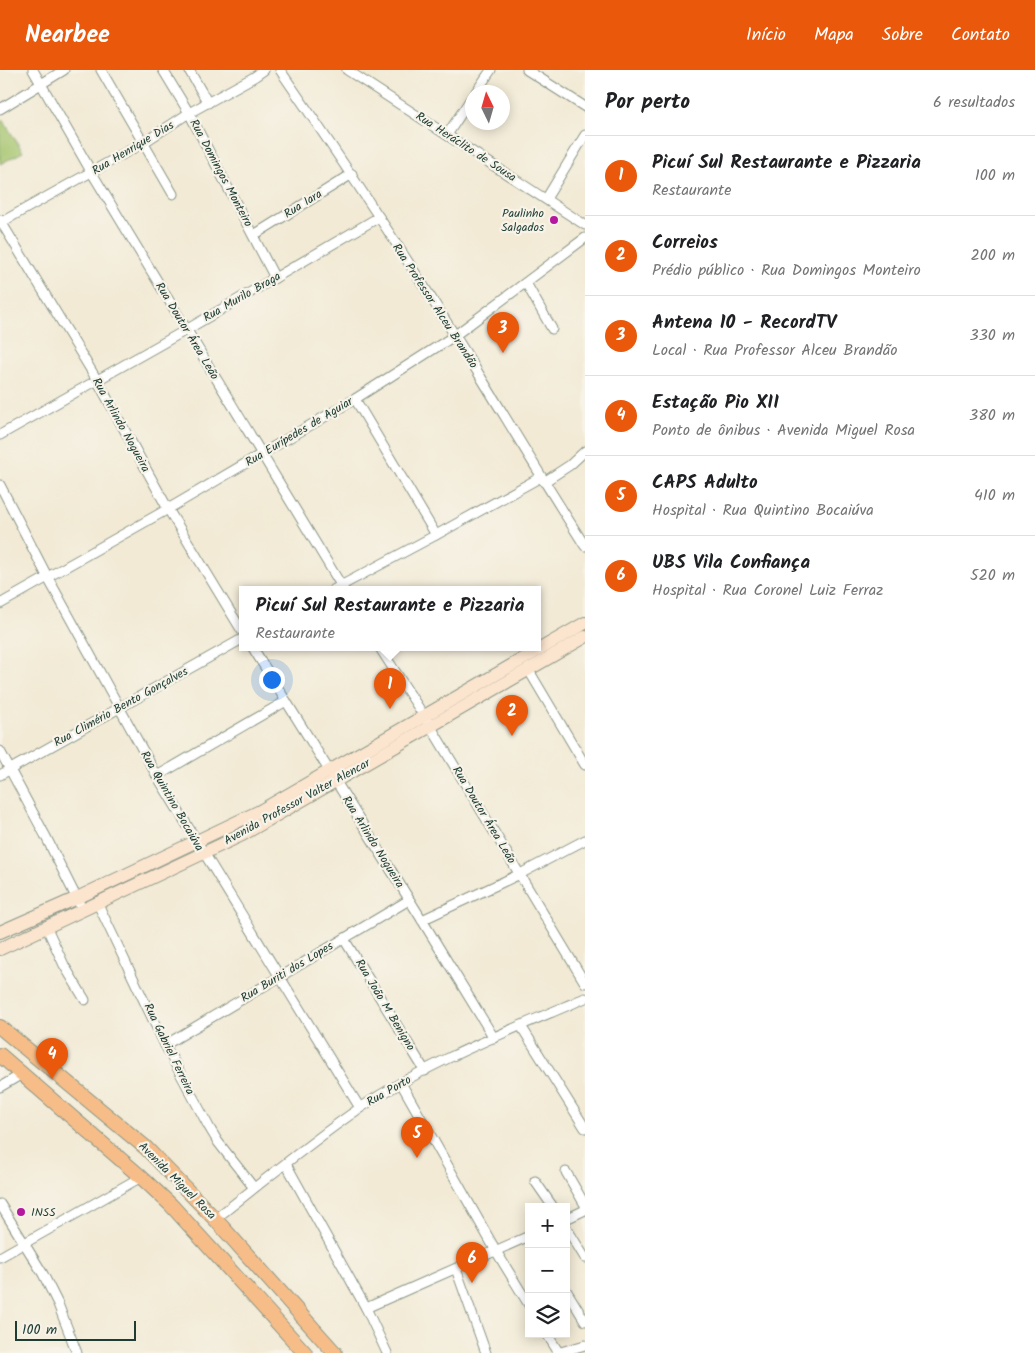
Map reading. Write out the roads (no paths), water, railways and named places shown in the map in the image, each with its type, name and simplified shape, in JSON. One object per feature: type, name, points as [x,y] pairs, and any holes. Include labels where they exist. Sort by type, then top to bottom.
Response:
[{"type":"main road","name":"Avenida Professor Valter Alencar","points":[[541,651],[585,623]]},
{"type":"main road","name":"Avenida Professor Valter Alencar","points":[[0,948],[46,926],[80,904],[97,902],[199,847],[260,811],[332,776],[427,722],[585,637]]},
{"type":"main road","name":"Avenida Professor Valter Alencar","points":[[427,722],[540,651]]},
{"type":"main road","name":"Avenida Professor Valter Alencar","points":[[0,932],[80,904],[199,847]]},
{"type":"main road","name":"Avenida Miguel Rosa","points":[[0,1027],[145,1147],[215,1219],[335,1353]]},
{"type":"main road","name":"Avenida Miguel Rosa","points":[[0,1056],[171,1205],[305,1353]]},
{"type":"street","name":"Rua Doutor Área Leão","points":[[33,70],[337,586]]},
{"type":"street","points":[[0,109],[64,70]]},
{"type":"street","points":[[101,70],[173,194]]},
{"type":"street","name":"Rua Domingos Monteiro","points":[[162,70],[189,113],[275,278]]},
{"type":"street","points":[[189,70],[208,103]]},
{"type":"street","name":"Rua Henrique Dias","points":[[1,222],[92,173],[189,113],[264,70]]},
{"type":"street","name":"Rua Professor Alceu Brandão","points":[[280,70],[352,174],[585,546]]},
{"type":"street","points":[[481,85],[491,70]]},
{"type":"street","points":[[527,70],[585,106]]},
{"type":"street","name":"Rua Heráclito de Sousa","points":[[351,71],[585,225]]},
{"type":"street","points":[[448,135],[465,108]]},
{"type":"street","points":[[546,199],[585,135]]},
{"type":"street","name":"Rua Iara","points":[[254,235],[352,174]]},
{"type":"street","name":"Rua Murilo Braga","points":[[0,434],[186,330],[379,217]]},
{"type":"street","name":"Rua Arlindo Nogueira","points":[[1,222],[97,380],[168,509],[239,626]]},
{"type":"street","name":"Rua Eurípedes de Aguiar","points":[[0,604],[168,509],[355,399],[454,336],[585,238]]},
{"type":"street","points":[[526,283],[552,329]]},
{"type":"street","points":[[355,399],[436,535]]},
{"type":"street","points":[[344,586],[574,462],[585,451]]},
{"type":"street","name":"Rua Quintino Bocaiúva","points":[[0,485],[48,578],[157,776],[360,1108]]},
{"type":"street","name":"Rua Climério Bento Gonçalves","points":[[0,775],[239,641]]},
{"type":"street","name":"Rua Arlindo Nogueira","points":[[255,651],[494,1038]]},
{"type":"street","name":"Rua Doutor Área Leão","points":[[382,651],[520,874],[585,984]]},
{"type":"street","points":[[528,669],[585,765]]},
{"type":"street","points":[[157,776],[286,701]]},
{"type":"street","points":[[0,751],[80,904]]},
{"type":"street","points":[[422,920],[520,874],[585,840]]},
{"type":"street","name":"Rua Buriti dos Lopes","points":[[165,1045],[409,900]]},
{"type":"street","name":"Rua Gabriel Ferreira","points":[[97,902],[165,1045],[218,1142],[254,1188]]},
{"type":"street","points":[[46,926],[64,965],[85,1000]]},
{"type":"street","name":"Rua João M Benigno","points":[[344,939],[425,1071]]},
{"type":"street","name":"Rua Porto","points":[[215,1219],[360,1108],[425,1071],[585,998]]},
{"type":"street","points":[[521,1026],[585,1128]]},
{"type":"street","points":[[0,1087],[22,1074]]},
{"type":"street","points":[[402,1084],[496,1251],[525,1298]]},
{"type":"street","points":[[286,1164],[366,1308],[387,1353]]},
{"type":"street","points":[[566,1172],[585,1205]]},
{"type":"street","points":[[0,1257],[141,1177]]},
{"type":"street","points":[[536,1181],[550,1203]]},
{"type":"street","points":[[0,1204],[43,1274],[58,1304],[77,1353]]},
{"type":"street","points":[[570,1217],[585,1210]]},
{"type":"street","points":[[570,1234],[585,1258]]},
{"type":"street","points":[[366,1308],[525,1238]]},
{"type":"street","points":[[456,1269],[486,1353]]},
{"type":"street","points":[[568,1293],[585,1321]]},
{"type":"street","points":[[549,1338],[558,1353],[585,1345]]},
{"type":"place","name":"Paulinho Salgados","points":[[554,220]]},
{"type":"place","name":"Antena 10 - RecordTV","points":[[503,353]]},
{"type":"place","name":"Picuí Sul Restaurante e Pizzaria","points":[[390,709]]},
{"type":"place","name":"Correios","points":[[512,736]]},
{"type":"place","name":"Estação Pio XII","points":[[52,1079]]},
{"type":"place","name":"CAPS Adulto","points":[[417,1158]]},
{"type":"place","name":"INSS","points":[[21,1212]]},
{"type":"place","name":"UBS Vila Confiança","points":[[472,1283]]}]
